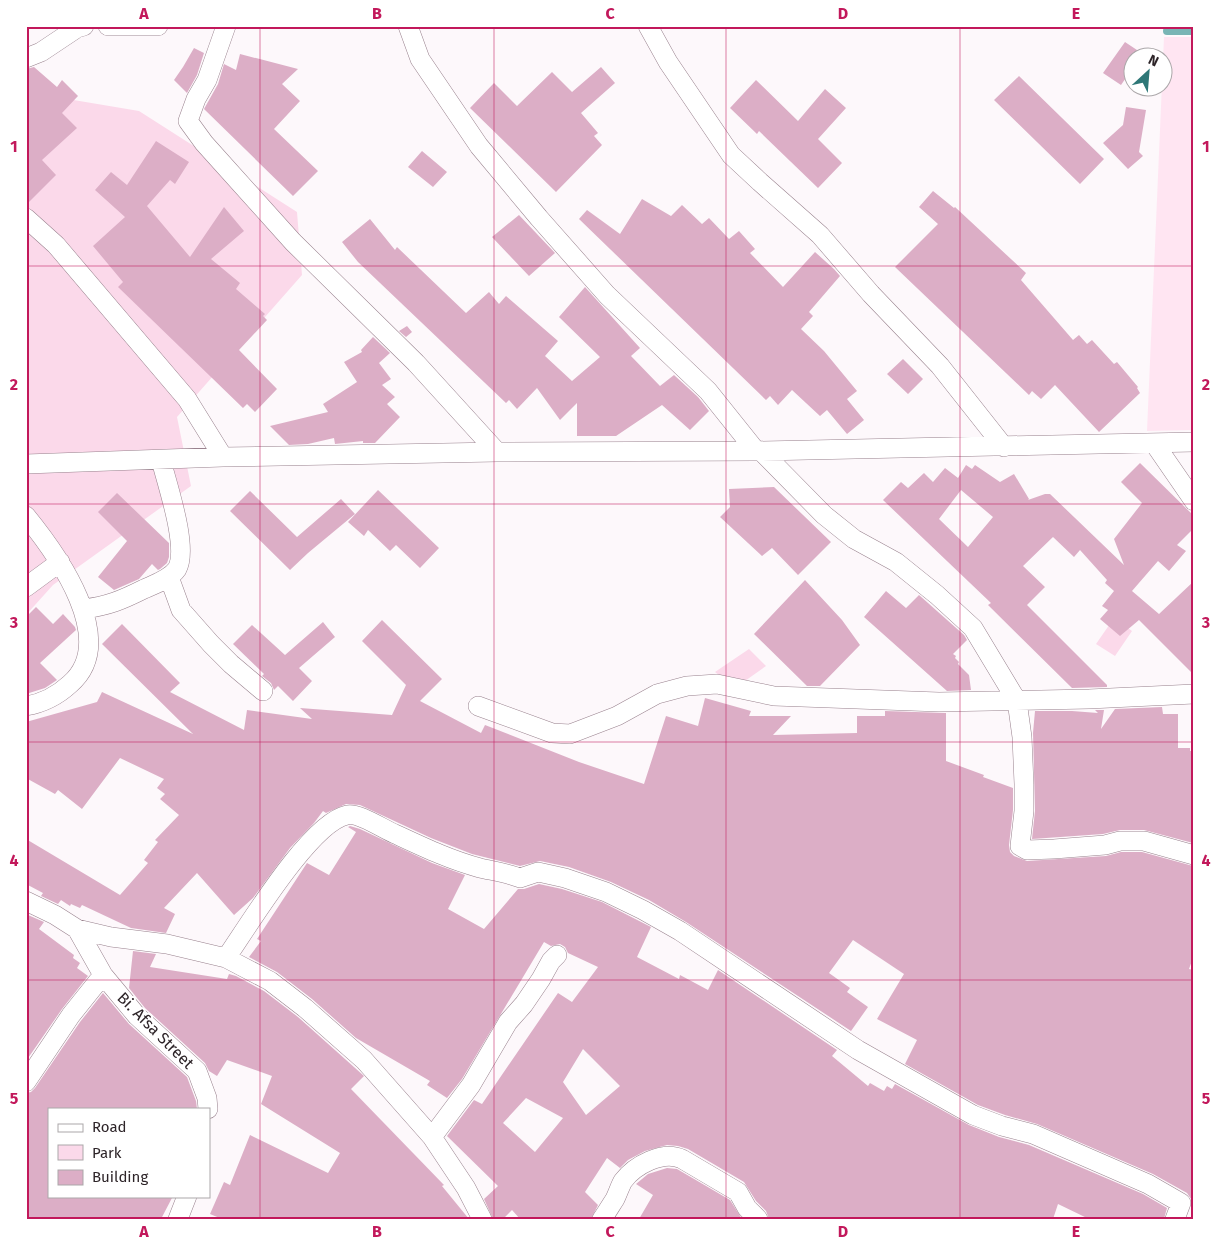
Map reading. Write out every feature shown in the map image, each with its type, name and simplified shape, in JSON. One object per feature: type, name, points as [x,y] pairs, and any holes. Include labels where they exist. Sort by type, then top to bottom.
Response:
[{"type":"street","points":[[26,58],[41,52],[77,28],[84,26]]},
{"type":"street","points":[[108,26],[158,26]]},
{"type":"street","points":[[226,26],[207,80],[196,99],[188,121],[204,143],[293,242],[416,363],[496,452]]},
{"type":"street","points":[[408,26],[420,59],[479,146],[539,218],[607,294],[708,392],[759,451],[824,515],[854,539],[896,562],[937,595],[973,628],[1017,701],[1022,737],[1024,784],[1024,811],[1020,843],[1023,848],[1054,849],[1105,845],[1120,841],[1144,841],[1194,855]]},
{"type":"street","points":[[648,26],[668,62],[731,155],[820,234],[871,294],[940,366],[1004,447]]},
{"type":"street","points":[[26,218],[56,245],[188,399],[223,456]]},
{"type":"street","points":[[26,464],[223,456],[759,451],[1194,442]]},
{"type":"street","points":[[1154,444],[1194,501]]},
{"type":"street","points":[[83,609],[103,607],[169,577],[177,568],[181,556],[180,535],[161,460]]},
{"type":"street","points":[[26,516],[60,562],[83,609],[89,636],[86,662],[76,679],[60,693],[40,704],[26,706]]},
{"type":"street","points":[[26,587],[60,562]]},
{"type":"street","points":[[169,577],[181,610],[211,644],[263,691]]},
{"type":"street","points":[[478,706],[552,733],[570,734],[617,716],[657,694],[687,686],[716,684],[774,696],[939,702],[1194,694]]},
{"type":"street","points":[[226,958],[288,868],[316,835],[341,817],[349,814],[361,816],[378,827],[438,854],[479,868],[506,873],[520,878],[538,872],[565,878],[606,892],[643,910],[680,931],[858,1050],[964,1111],[1002,1126],[1033,1134],[1148,1184],[1173,1198],[1181,1203],[1175,1219]]},
{"type":"street","name":"Bi. Afsa Street","points":[[26,901],[77,929],[103,975],[137,1016],[197,1070],[207,1098],[208,1108]]},
{"type":"street","points":[[77,929],[112,937],[167,944],[226,958],[270,981],[306,1008],[364,1060],[432,1137],[466,1188],[482,1219]]},
{"type":"street","points":[[432,1137],[471,1085],[508,1022],[524,1004],[551,960],[557,955]]},
{"type":"street","points":[[26,1082],[71,1014],[103,975]]},
{"type":"street","points":[[602,1219],[623,1181],[635,1170],[656,1158],[666,1156],[675,1156],[682,1159],[738,1192],[747,1208],[758,1219]]},
{"type":"street","points":[[178,1219],[186,1198]]},
{"type":"shaded area","points":[[1164,37],[1194,37],[1194,430],[1147,431],[1161,98],[1172,98],[1172,48],[1164,48]]},
{"type":"green space","points":[[26,92],[139,111],[297,212],[302,275],[177,417],[191,486],[53,585],[26,615]]},
{"type":"green space","points":[[1114,618],[1132,631],[1115,656],[1096,644]]},
{"type":"green space","points":[[749,649],[766,666],[735,688],[715,672]]},
{"type":"building","points":[[1125,42],[1134,48],[1122,48],[1121,85],[1103,73]]},
{"type":"building","points":[[194,48],[204,53],[197,75],[187,93],[174,80]]},
{"type":"building","points":[[240,54],[298,69],[282,84],[300,101],[274,129],[318,171],[293,196],[204,109],[218,84],[224,64],[236,70]]},
{"type":"building","points":[[34,67],[57,87],[62,80],[78,96],[62,113],[77,128],[42,160],[56,175],[26,205],[26,69]]},
{"type":"building","points":[[601,67],[615,83],[581,113],[598,133],[594,136],[602,145],[556,192],[470,108],[494,83],[517,106],[552,72],[572,92]]},
{"type":"building","points":[[1019,76],[1104,159],[1080,184],[994,100]]},
{"type":"building","points":[[756,80],[798,121],[825,89],[846,108],[818,139],[842,163],[818,188],[759,131],[757,134],[730,108]]},
{"type":"building","points":[[1126,107],[1146,110],[1139,152],[1143,156],[1128,169],[1103,143],[1123,125]]},
{"type":"building","points":[[156,141],[189,162],[175,184],[170,180],[147,206],[190,257],[224,207],[244,231],[211,259],[240,283],[236,289],[265,314],[263,316],[267,320],[239,350],[277,389],[255,412],[247,404],[243,408],[118,287],[123,282],[93,246],[125,217],[95,190],[111,172],[127,185]]},
{"type":"building","points":[[422,151],[447,172],[433,187],[408,167]]},
{"type":"building","points":[[933,191],[955,207],[1026,273],[1021,280],[1073,340],[1079,335],[1087,344],[1092,340],[1114,364],[1117,362],[1138,387],[1140,393],[1099,432],[1055,385],[1041,399],[1032,391],[1029,395],[895,267],[938,224],[919,207]]},
{"type":"building","points":[[642,199],[671,216],[682,205],[702,224],[709,218],[729,239],[739,231],[755,249],[750,253],[783,287],[815,252],[834,269],[840,276],[809,312],[813,316],[801,329],[824,351],[857,391],[847,399],[864,420],[847,434],[827,410],[820,416],[792,390],[778,405],[770,396],[766,400],[579,219],[587,210],[620,234]]},
{"type":"building","points":[[519,215],[555,253],[529,276],[492,237]]},
{"type":"building","points":[[370,219],[395,250],[397,247],[466,313],[489,292],[499,304],[506,296],[558,341],[545,356],[572,381],[600,357],[559,317],[585,287],[640,348],[631,356],[660,386],[674,375],[698,397],[709,411],[690,430],[662,405],[616,436],[577,436],[577,403],[560,420],[537,388],[517,409],[509,400],[506,403],[358,262],[342,242]]},
{"type":"building","points":[[407,326],[412,332],[406,337],[399,331]]},
{"type":"building","points":[[373,337],[390,353],[379,363],[391,379],[382,385],[395,397],[387,404],[400,417],[375,443],[363,443],[363,441],[335,444],[334,438],[308,444],[289,445],[270,426],[328,412],[323,404],[357,382],[344,362],[362,352],[361,350]]},
{"type":"building","points":[[903,359],[923,379],[908,394],[887,374]]},
{"type":"building","points":[[1140,463],[1194,516],[1194,528],[1177,545],[1186,551],[1169,571],[1158,561],[1132,591],[1159,614],[1194,581],[1194,675],[1139,620],[1120,636],[1100,619],[1108,610],[1102,606],[1114,591],[1105,583],[1107,580],[1080,550],[1074,557],[1053,537],[1023,566],[1045,587],[1027,605],[1107,685],[1107,687],[1072,688],[988,605],[991,603],[883,500],[901,482],[908,488],[924,473],[933,482],[945,468],[958,478],[966,465],[972,469],[975,465],[1000,482],[1014,474],[1028,500],[1050,494],[1124,565],[1114,539],[1142,503],[1121,482]],"holes":[[[961,490],[993,517],[968,547],[939,519]]]},
{"type":"building","points":[[774,487],[831,542],[798,575],[772,548],[762,556],[720,517],[730,507],[729,489]]},
{"type":"building","points":[[378,490],[439,548],[420,568],[396,545],[390,551],[368,530],[364,536],[348,522]]},
{"type":"building","points":[[250,491],[297,537],[341,499],[355,514],[290,570],[230,511]]},
{"type":"building","points":[[117,493],[169,543],[169,557],[167,563],[160,569],[158,570],[152,564],[139,579],[114,590],[98,577],[127,541],[98,512]]},
{"type":"building","points":[[805,580],[842,620],[860,645],[820,686],[807,686],[754,634]]},
{"type":"building","points":[[886,591],[906,608],[919,595],[964,635],[967,640],[953,654],[959,662],[958,664],[969,675],[971,690],[947,691],[864,617]]},
{"type":"building","points":[[36,607],[53,624],[63,614],[76,630],[40,663],[57,680],[45,688],[26,694],[26,617]]},
{"type":"building","points":[[382,620],[442,679],[420,701],[481,733],[485,725],[579,762],[644,784],[666,716],[698,726],[705,698],[751,711],[749,716],[791,716],[773,735],[857,733],[857,716],[885,716],[885,711],[946,713],[946,761],[1013,788],[1013,810],[1009,845],[1010,852],[1014,856],[1027,861],[1106,856],[1121,852],[1142,852],[1193,866],[1194,955],[1189,969],[1194,970],[1194,1193],[1191,1199],[1187,1193],[1153,1174],[1037,1124],[978,1105],[905,1064],[917,1040],[877,1019],[904,974],[853,940],[829,973],[850,988],[847,992],[868,1007],[851,1031],[686,922],[649,900],[611,882],[569,867],[540,861],[520,866],[472,854],[431,838],[360,805],[346,804],[326,813],[323,811],[290,848],[253,898],[234,915],[197,873],[164,908],[175,914],[166,933],[131,928],[82,905],[80,908],[71,904],[70,906],[61,900],[58,904],[41,896],[43,893],[26,884],[26,839],[120,895],[148,863],[144,860],[158,842],[155,840],[179,815],[160,799],[165,794],[157,788],[164,779],[120,758],[82,809],[58,790],[55,794],[26,778],[26,722],[97,702],[102,692],[193,734],[102,644],[122,624],[180,683],[170,692],[244,730],[247,710],[312,719],[300,708],[392,715],[406,685],[362,641]]},
{"type":"building","points":[[323,622],[335,637],[299,668],[312,681],[293,701],[278,686],[274,690],[271,683],[262,676],[264,674],[233,644],[252,625],[285,655]]},
{"type":"building","points":[[1162,707],[1163,714],[1178,714],[1178,748],[1190,748],[1190,751],[1194,751],[1193,843],[1144,830],[1120,830],[1103,834],[1032,839],[1035,811],[1033,733],[1035,711],[1098,713],[1095,710],[1104,710],[1101,729],[1115,709]]},
{"type":"building","points":[[348,827],[360,829],[432,863],[465,875],[448,909],[484,929],[518,889],[539,884],[562,889],[602,902],[651,927],[637,957],[679,979],[680,975],[708,990],[718,970],[837,1050],[832,1056],[868,1086],[870,1083],[884,1091],[887,1086],[892,1089],[895,1084],[969,1125],[999,1137],[1029,1145],[1143,1194],[1167,1208],[1164,1219],[1089,1219],[1058,1204],[1053,1219],[769,1219],[766,1211],[756,1201],[744,1182],[688,1149],[667,1145],[645,1151],[628,1160],[620,1168],[607,1158],[585,1192],[598,1205],[591,1219],[520,1219],[512,1210],[503,1219],[493,1219],[484,1199],[498,1186],[447,1136],[474,1100],[482,1104],[558,993],[572,1002],[598,967],[568,953],[565,947],[560,944],[551,946],[544,942],[462,1079],[447,1098],[427,1085],[430,1081],[356,1038],[312,999],[277,972],[249,957],[261,941],[257,939],[307,863],[329,875],[356,832]],"holes":[[[583,1049],[620,1086],[586,1115],[563,1082]],[[526,1098],[563,1118],[535,1152],[503,1123]]]},
{"type":"building","points":[[28,915],[44,922],[39,929],[74,955],[73,958],[80,963],[77,968],[88,976],[62,1009],[26,1061],[26,918]]},
{"type":"building","points":[[133,951],[156,954],[150,967],[227,979],[229,974],[236,976],[264,991],[298,1017],[364,1076],[351,1089],[444,1185],[442,1186],[469,1219],[222,1219],[210,1214],[224,1182],[230,1185],[250,1135],[328,1173],[340,1153],[261,1104],[272,1076],[227,1060],[217,1076],[209,1071],[205,1063],[145,1008],[129,988]]},
{"type":"building","points":[[103,993],[129,1024],[187,1077],[197,1108],[48,1108],[48,1198],[172,1198],[161,1219],[26,1219],[26,1093],[31,1092],[35,1088],[80,1022]]},
{"type":"building","points":[[667,1168],[677,1169],[730,1200],[742,1219],[639,1219],[653,1195],[636,1184],[648,1174]]},
{"type":"waterway","points":[[1167,31],[1194,31]]}]
